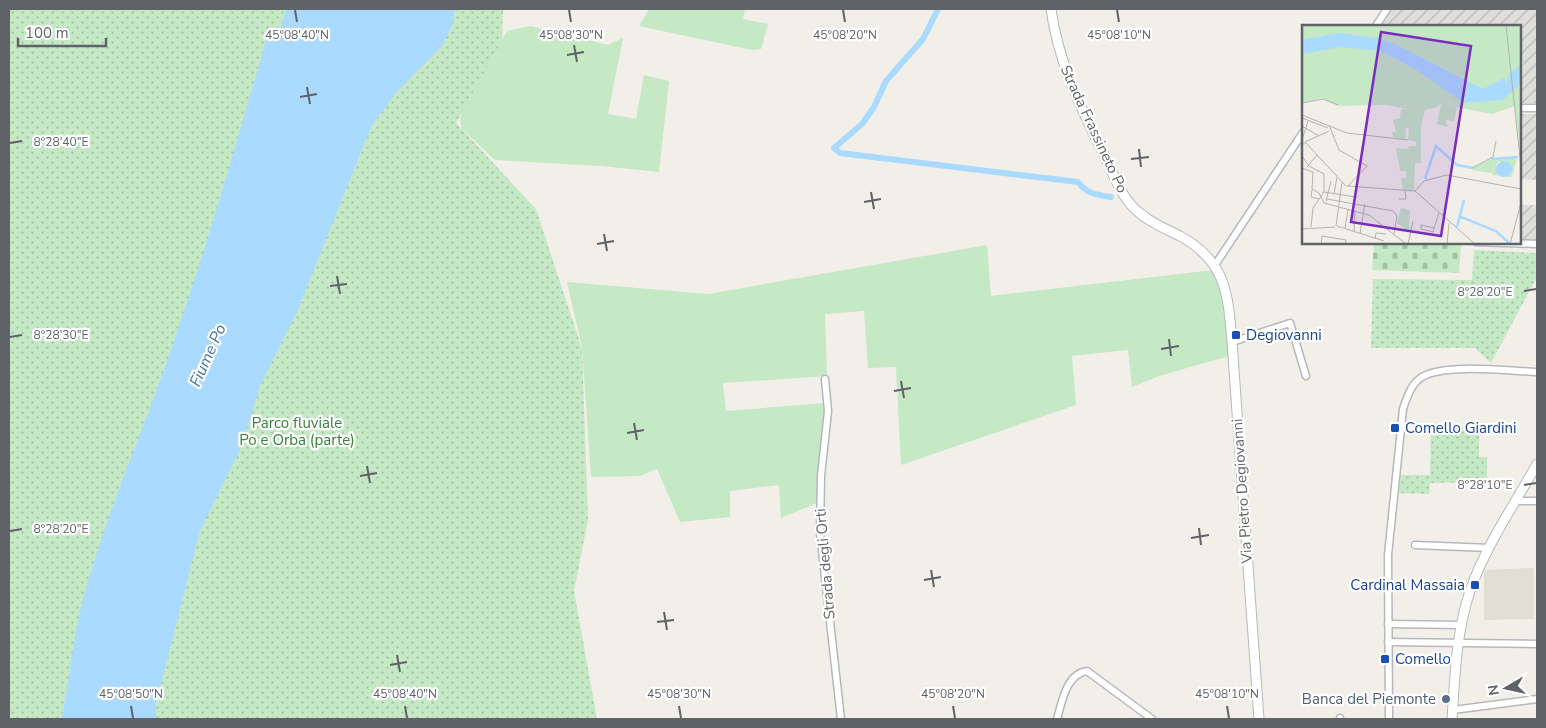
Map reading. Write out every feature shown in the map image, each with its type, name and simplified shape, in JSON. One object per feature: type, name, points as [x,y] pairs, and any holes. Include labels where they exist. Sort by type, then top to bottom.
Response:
[{"type":"street","name":"Strada Frassineto Po","points":[[1051,9],[1057,42],[1070,80],[1082,110],[1127,199],[1145,217],[1200,248],[1215,265]]},
{"type":"street","points":[[1377,25],[1387,9]]},
{"type":"street","points":[[1521,108],[1537,108]]},
{"type":"street","points":[[1215,265],[1302,134]]},
{"type":"street","points":[[1521,243],[1537,244]]},
{"type":"street","name":"Via Pietro Degiovanni","points":[[1215,265],[1228,298],[1259,719]]},
{"type":"street","points":[[1232,342],[1290,323],[1306,376]]},
{"type":"street","points":[[1388,719],[1388,556],[1403,409],[1408,394],[1421,377],[1442,370],[1537,372]]},
{"type":"street","name":"Strada degli Orti","points":[[825,379],[828,411],[820,484],[820,533],[841,719]]},
{"type":"street","points":[[1537,464],[1490,548],[1469,592],[1459,642],[1452,714],[1537,699]]},
{"type":"street","points":[[1516,501],[1537,501]]},
{"type":"street","points":[[1415,545],[1490,548]]},
{"type":"street","points":[[1388,624],[1462,625]]},
{"type":"street","points":[[1388,642],[1537,644]]},
{"type":"street","points":[[1057,719],[1075,675],[1087,671],[1152,719]]},
{"type":"shaded area","points":[[1391,9],[1537,9],[1537,103],[1521,103],[1523,62],[1521,62],[1521,25],[1382,25]]},
{"type":"shaded area","points":[[1522,114],[1537,114],[1537,205],[1536,180],[1521,179]]},
{"type":"shaded area","points":[[1521,205],[1537,205],[1537,241],[1521,240]]},
{"type":"shaded area","points":[[1534,568],[1534,619],[1484,620],[1484,570]]},
{"type":"green space","name":"Parco fluviale Po e Orba (parte)","points":[[9,9],[503,9],[502,41],[456,123],[536,209],[582,349],[588,520],[574,591],[597,719],[9,719]]},
{"type":"green space","points":[[649,9],[745,9],[743,19],[768,24],[761,49],[752,50],[639,26]]},
{"type":"green space","points":[[531,26],[608,45],[623,38],[608,114],[636,119],[644,75],[669,81],[659,172],[602,166],[495,160],[462,129],[460,119],[463,109],[507,31]]},
{"type":"green space","points":[[1374,244],[1461,244],[1459,273],[1372,270]]},
{"type":"green space","points":[[987,245],[991,296],[1214,270],[1225,298],[1229,356],[1159,376],[1132,387],[1128,350],[1072,356],[1076,405],[901,465],[896,367],[868,368],[864,311],[825,314],[827,376],[723,383],[726,411],[825,403],[819,502],[781,518],[779,485],[730,491],[730,517],[680,522],[657,469],[640,476],[591,477],[582,347],[567,282],[708,294]]},
{"type":"green space","points":[[1474,250],[1537,253],[1537,277],[1491,363],[1475,348],[1371,348],[1373,279],[1472,280]]},
{"type":"green space","points":[[1431,426],[1479,426],[1479,457],[1487,457],[1487,482],[1430,483],[1429,494],[1399,493],[1401,475],[1430,475]]},
{"type":"water","name":"Fiume Po","points":[[287,9],[455,9],[452,26],[442,46],[395,94],[371,127],[296,314],[261,384],[240,450],[200,531],[156,704],[156,719],[62,719],[76,630],[92,568],[185,309],[266,40],[281,26]]},
{"type":"waterway","points":[[938,9],[923,39],[886,81],[874,107],[862,124],[834,148],[840,153],[1078,182],[1081,186],[1097,195],[1111,197]]},
{"type":"place","name":"Degiovanni","points":[[1236,335]]},
{"type":"place","name":"Comello Giardini","points":[[1395,428]]},
{"type":"place","name":"Cardinal Massaia","points":[[1475,585]]},
{"type":"place","name":"Comello","points":[[1385,659]]},
{"type":"place","name":"Banca del Piemonte","points":[[1446,699]]}]
